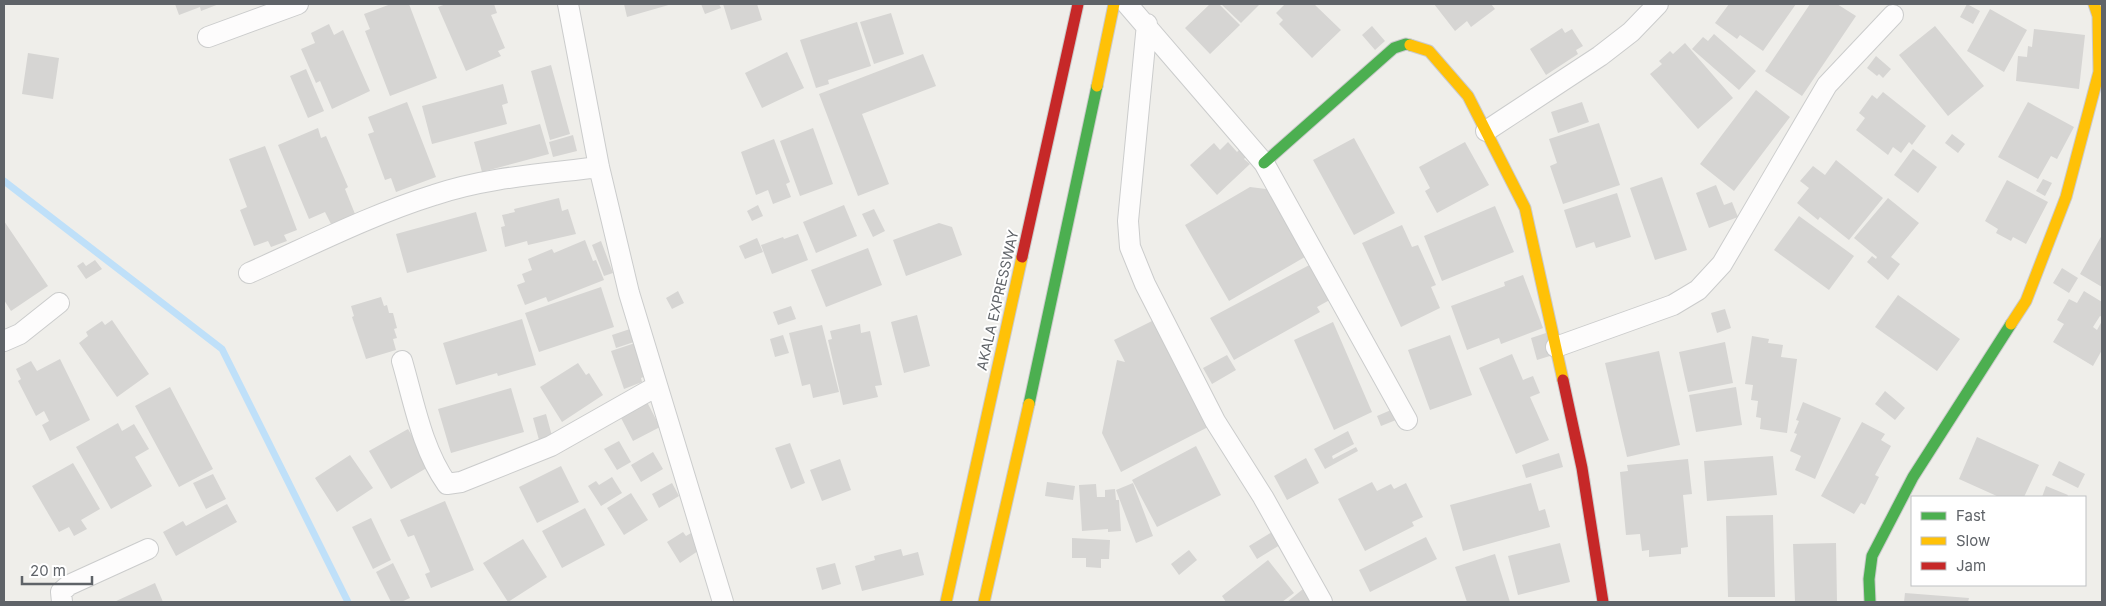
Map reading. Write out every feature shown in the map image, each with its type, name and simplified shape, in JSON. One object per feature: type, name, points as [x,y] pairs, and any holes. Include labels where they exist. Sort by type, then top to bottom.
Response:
[{"type":"street","points":[[208,36],[298,4]]},
{"type":"street","points":[[568,4],[599,167],[629,293],[723,602]]},
{"type":"street","name":"AKALA EXPRESSWAY","points":[[946,602],[1025,268],[1078,4]]},
{"type":"street","points":[[984,602],[1052,277],[1114,4]]},
{"type":"street","points":[[1128,4],[1264,163],[1407,420]]},
{"type":"street","points":[[1486,131],[1600,56],[1631,32],[1658,4]]},
{"type":"street","points":[[1870,602],[1869,579],[1872,556],[1913,477],[2026,301],[2066,197],[2099,72],[2098,16],[2094,4]]},
{"type":"street","points":[[1556,347],[1673,305],[1698,290],[1722,264],[1827,85],[1893,15]]},
{"type":"street","points":[[1147,24],[1128,221],[1130,248],[1145,284],[1215,421],[1263,497],[1322,602]]},
{"type":"street","points":[[1264,163],[1394,48],[1406,44],[1429,51],[1468,96],[1525,208],[1582,468],[1605,602]]},
{"type":"street","points":[[249,273],[377,216],[436,194],[499,179],[599,167]]},
{"type":"street","points":[[4,341],[20,334],[59,303]]},
{"type":"street","points":[[402,362],[429,451],[436,468],[447,484],[461,482],[551,446],[657,386]]},
{"type":"street","points":[[62,602],[61,592],[69,585],[148,549]]},
{"type":"building","points":[[175,4],[219,4],[201,11],[200,7],[179,15]]},
{"type":"building","points":[[391,4],[409,4],[437,78],[390,96],[365,31],[370,29],[364,14]]},
{"type":"building","points":[[446,4],[494,4],[497,13],[491,15],[505,48],[498,51],[501,56],[466,71],[438,7]]},
{"type":"building","points":[[624,4],[672,4],[627,17]]},
{"type":"building","points":[[701,4],[719,4],[721,8],[705,14]]},
{"type":"building","points":[[723,4],[757,4],[762,20],[731,30]]},
{"type":"building","points":[[1210,4],[1219,4],[1240,25],[1210,54],[1185,28]]},
{"type":"building","points":[[1221,4],[1260,4],[1241,23]]},
{"type":"building","points":[[1285,4],[1314,4],[1341,30],[1312,58],[1279,24],[1283,20],[1276,13]]},
{"type":"building","points":[[1434,4],[1491,4],[1495,9],[1471,27],[1467,21],[1455,31]]},
{"type":"building","points":[[1729,4],[1796,4],[1763,51],[1740,35],[1737,39],[1715,23]]},
{"type":"building","points":[[1810,4],[1837,4],[1856,16],[1802,96],[1765,71]]},
{"type":"building","points":[[1967,4],[1980,11],[1973,24],[1960,17]]},
{"type":"building","points":[[1990,9],[2027,30],[2004,72],[1967,51]]},
{"type":"building","points":[[891,13],[904,54],[874,64],[860,22]]},
{"type":"building","points":[[857,22],[871,66],[828,80],[829,84],[816,88],[800,40]]},
{"type":"building","points":[[329,24],[334,35],[343,30],[370,91],[332,109],[320,81],[316,83],[301,49],[315,43],[311,33]]},
{"type":"building","points":[[1372,26],[1385,41],[1375,50],[1362,35]]},
{"type":"building","points":[[1935,26],[1984,86],[1948,116],[1899,55]]},
{"type":"building","points":[[1562,28],[1565,33],[1572,29],[1583,46],[1576,50],[1578,54],[1546,75],[1530,49]]},
{"type":"building","points":[[2034,29],[2085,35],[2079,89],[2016,81],[2018,56],[2027,57],[2028,46],[2032,47]]},
{"type":"building","points":[[1714,34],[1756,71],[1739,90],[1692,49],[1703,37],[1708,41]]},
{"type":"building","points":[[1685,43],[1733,98],[1698,129],[1650,74],[1662,64],[1659,61],[1670,51],[1673,54]]},
{"type":"building","points":[[787,52],[804,88],[762,108],[745,73]]},
{"type":"building","points":[[28,53],[59,58],[53,99],[22,94]]},
{"type":"building","points":[[923,54],[936,86],[862,114],[889,184],[858,196],[819,94]]},
{"type":"building","points":[[1876,56],[1891,69],[1883,78],[1867,68]]},
{"type":"building","points":[[551,65],[570,134],[550,140],[531,71]]},
{"type":"building","points":[[306,69],[324,111],[308,118],[290,76]]},
{"type":"building","points":[[503,84],[508,103],[502,105],[507,124],[432,144],[422,106]]},
{"type":"building","points":[[1756,90],[1790,117],[1734,191],[1700,164]]},
{"type":"building","points":[[1883,92],[1926,126],[1912,145],[1909,142],[1901,153],[1893,147],[1888,155],[1856,130],[1865,118],[1859,113],[1872,95],[1877,99]]},
{"type":"building","points":[[407,102],[436,177],[396,192],[391,178],[385,180],[368,134],[374,132],[368,117]]},
{"type":"building","points":[[1582,102],[1589,122],[1558,133],[1551,112]]},
{"type":"building","points":[[2028,102],[2074,127],[2057,159],[2051,156],[2038,179],[1998,157]]},
{"type":"building","points":[[1599,123],[1620,185],[1563,204],[1550,166],[1557,163],[1549,139]]},
{"type":"building","points":[[540,124],[549,154],[482,172],[474,142]]},
{"type":"building","points":[[318,128],[321,138],[326,136],[348,187],[345,189],[355,214],[331,224],[325,212],[309,219],[278,145]]},
{"type":"building","points":[[813,128],[833,184],[800,196],[780,141]]},
{"type":"building","points":[[1952,134],[1965,144],[1958,153],[1945,143]]},
{"type":"building","points":[[573,135],[577,151],[553,157],[549,142]]},
{"type":"building","points":[[1354,138],[1395,213],[1354,235],[1313,160]]},
{"type":"building","points":[[774,139],[790,182],[786,184],[791,197],[773,204],[768,190],[756,195],[741,152]]},
{"type":"building","points":[[1228,142],[1237,152],[1241,148],[1248,155],[1244,159],[1250,164],[1217,195],[1190,165],[1214,143],[1220,150]]},
{"type":"building","points":[[1465,142],[1489,185],[1437,213],[1425,191],[1430,188],[1419,167]]},
{"type":"building","points":[[265,146],[297,230],[284,235],[287,241],[271,247],[268,241],[254,246],[240,210],[247,207],[229,159]]},
{"type":"building","points":[[1913,149],[1937,167],[1918,193],[1894,175]]},
{"type":"building","points":[[1836,160],[1883,198],[1849,240],[1820,217],[1818,220],[1797,203],[1809,188],[1800,181],[1813,166],[1825,175]]},
{"type":"building","points":[[1662,177],[1687,250],[1655,260],[1630,188]]},
{"type":"building","points":[[2043,179],[2052,183],[2045,196],[2036,191]]},
{"type":"building","points":[[2007,180],[2048,202],[2026,244],[2013,237],[2011,241],[1996,233],[1998,229],[1985,221]]},
{"type":"building","points":[[1716,185],[1724,205],[1732,202],[1738,217],[1709,228],[1696,193]]},
{"type":"building","points":[[1250,187],[1273,190],[1310,254],[1229,301],[1185,225]]},
{"type":"building","points":[[1617,193],[1631,237],[1596,248],[1594,242],[1576,248],[1564,210]]},
{"type":"building","points":[[559,198],[562,211],[568,209],[576,234],[528,245],[527,241],[505,247],[501,227],[505,226],[502,215],[515,212],[514,209]]},
{"type":"building","points":[[1888,198],[1919,223],[1891,257],[1900,264],[1888,280],[1867,262],[1872,256],[1876,259],[1877,257],[1854,238]]},
{"type":"building","points":[[758,205],[763,216],[752,221],[747,211]]},
{"type":"building","points":[[844,205],[857,236],[816,253],[803,222]]},
{"type":"building","points":[[1495,206],[1514,252],[1442,281],[1424,236]]},
{"type":"building","points":[[874,209],[885,231],[873,237],[862,214]]},
{"type":"building","points":[[476,212],[487,251],[407,273],[396,234]]},
{"type":"building","points":[[1799,216],[1854,256],[1829,290],[1774,250]]},
{"type":"building","points":[[4,221],[48,286],[11,311],[4,300]]},
{"type":"building","points":[[939,223],[952,227],[962,255],[906,276],[893,240]]},
{"type":"building","points":[[1402,225],[1412,247],[1418,245],[1436,285],[1431,287],[1440,308],[1401,327],[1362,243]]},
{"type":"building","points":[[798,234],[808,260],[772,274],[761,245]]},
{"type":"building","points":[[2102,235],[2102,287],[2080,274]]},
{"type":"building","points":[[757,238],[763,252],[745,259],[739,246]]},
{"type":"building","points":[[585,240],[593,261],[596,260],[604,280],[548,302],[546,297],[525,305],[517,285],[525,282],[522,274],[532,270],[528,259],[552,249],[554,253]]},
{"type":"building","points":[[601,241],[613,273],[604,276],[592,245]]},
{"type":"building","points":[[868,248],[882,285],[826,307],[811,270]]},
{"type":"building","points":[[95,260],[102,269],[86,279],[77,266],[83,262],[86,266]]},
{"type":"building","points":[[1315,262],[1335,297],[1317,307],[1320,312],[1234,360],[1210,318]]},
{"type":"building","points":[[2062,268],[2078,278],[2069,293],[2053,283]]},
{"type":"building","points":[[1523,275],[1543,328],[1501,344],[1499,338],[1467,350],[1451,306],[1505,286],[1504,282]]},
{"type":"building","points":[[601,287],[614,327],[539,352],[525,313]]},
{"type":"building","points":[[678,291],[684,303],[672,309],[666,298]]},
{"type":"building","points":[[2084,291],[2102,302],[2102,317],[2100,316],[2093,327],[2097,330],[2102,321],[2102,350],[2093,366],[2053,342],[2064,324],[2057,320],[2069,299],[2077,303]]},
{"type":"building","points":[[1898,295],[1960,339],[1937,371],[1875,327]]},
{"type":"building","points":[[381,297],[384,306],[387,305],[389,313],[393,313],[397,328],[394,329],[397,338],[393,339],[396,350],[366,359],[352,317],[354,316],[351,306]]},
{"type":"building","points":[[791,306],[796,319],[778,325],[773,312]]},
{"type":"building","points":[[1725,309],[1731,328],[1717,333],[1711,313]]},
{"type":"building","points":[[917,315],[930,366],[904,373],[891,322]]},
{"type":"building","points":[[522,319],[536,365],[498,376],[497,373],[456,385],[443,343]]},
{"type":"building","points":[[1156,319],[1210,426],[1121,472],[1102,433],[1117,360],[1125,362],[1114,340]]},
{"type":"building","points":[[112,320],[149,374],[117,397],[79,343],[88,336],[86,332],[102,321],[105,325]]},
{"type":"building","points":[[1333,322],[1372,412],[1334,430],[1294,340]]},
{"type":"building","points":[[860,324],[861,333],[870,331],[882,385],[875,386],[878,397],[843,405],[828,340],[832,339],[830,331]]},
{"type":"building","points":[[822,325],[839,392],[813,398],[810,384],[802,386],[789,333]]},
{"type":"building","points":[[633,328],[637,341],[616,348],[612,335]]},
{"type":"building","points":[[1546,333],[1553,355],[1537,360],[1531,338]]},
{"type":"building","points":[[783,335],[789,353],[775,357],[770,339]]},
{"type":"building","points":[[1450,335],[1472,395],[1430,410],[1408,350]]},
{"type":"building","points":[[1752,336],[1769,339],[1768,343],[1783,345],[1781,357],[1797,359],[1787,433],[1760,429],[1761,418],[1756,417],[1758,401],[1751,400],[1753,385],[1745,384]]},
{"type":"building","points":[[1725,342],[1733,383],[1688,392],[1679,352]]},
{"type":"building","points":[[635,343],[646,376],[641,378],[642,382],[624,389],[611,351]]},
{"type":"building","points":[[1659,351],[1680,445],[1627,457],[1605,363]]},
{"type":"building","points":[[1512,354],[1523,380],[1533,376],[1540,393],[1530,397],[1549,440],[1516,454],[1479,368]]},
{"type":"building","points":[[1227,355],[1236,370],[1212,384],[1203,368]]},
{"type":"building","points":[[60,359],[90,420],[50,441],[42,425],[49,421],[44,411],[36,416],[18,381],[21,379],[16,369],[31,361],[37,371]]},
{"type":"building","points":[[578,363],[586,375],[589,373],[603,395],[562,422],[540,387]]},
{"type":"building","points":[[170,387],[213,469],[179,487],[135,406]]},
{"type":"building","points":[[1736,387],[1742,425],[1696,432],[1689,395]]},
{"type":"building","points":[[511,388],[524,432],[451,453],[438,409]]},
{"type":"building","points":[[1885,391],[1905,408],[1895,420],[1875,404]]},
{"type":"building","points":[[647,402],[660,427],[633,441],[620,416]]},
{"type":"building","points":[[1803,402],[1841,418],[1815,479],[1795,470],[1801,456],[1790,451],[1797,434],[1794,433],[1799,421],[1796,420]]},
{"type":"building","points":[[1391,410],[1396,420],[1381,426],[1377,416]]},
{"type":"building","points":[[546,414],[552,436],[539,440],[533,418]]},
{"type":"building","points":[[1862,422],[1885,434],[1881,440],[1891,446],[1875,475],[1879,477],[1865,505],[1861,503],[1854,514],[1821,496]]},
{"type":"building","points":[[118,423],[122,431],[134,424],[149,449],[135,457],[152,486],[111,509],[76,447]]},
{"type":"building","points":[[408,429],[430,466],[391,489],[369,451]]},
{"type":"building","points":[[1348,431],[1354,444],[1332,456],[1333,459],[1356,447],[1358,451],[1325,469],[1314,449]]},
{"type":"building","points":[[1977,437],[2039,465],[2024,496],[1997,496],[1959,479]]},
{"type":"building","points":[[619,441],[631,462],[617,470],[604,449]]},
{"type":"building","points":[[790,443],[805,483],[791,489],[775,448]]},
{"type":"building","points":[[1196,446],[1221,495],[1157,527],[1132,480]]},
{"type":"building","points":[[653,452],[663,469],[641,482],[631,465]]},
{"type":"building","points":[[1559,453],[1563,467],[1526,478],[1522,465]]},
{"type":"building","points":[[350,455],[373,488],[337,512],[315,478]]},
{"type":"building","points":[[1773,456],[1777,495],[1707,501],[1704,461]]},
{"type":"building","points":[[1306,458],[1319,483],[1287,500],[1274,476]]},
{"type":"building","points":[[840,459],[851,490],[822,501],[810,470]]},
{"type":"building","points":[[1688,459],[1692,494],[1683,495],[1688,547],[1681,548],[1681,554],[1649,557],[1649,550],[1642,551],[1640,534],[1626,535],[1620,472],[1628,471],[1627,465]]},
{"type":"building","points":[[2059,461],[2085,474],[2078,488],[2052,475]]},
{"type":"building","points":[[73,463],[100,509],[81,520],[87,529],[74,536],[69,527],[59,532],[32,486]]},
{"type":"building","points":[[561,466],[579,502],[537,523],[519,487]]},
{"type":"building","points":[[213,474],[226,499],[206,509],[193,483]]},
{"type":"building","points":[[612,477],[622,493],[601,506],[588,486],[596,481],[599,485]]},
{"type":"building","points":[[1047,482],[1075,486],[1073,500],[1045,496]]},
{"type":"building","points":[[1372,482],[1377,491],[1391,484],[1394,489],[1406,483],[1423,517],[1412,522],[1414,526],[1365,551],[1338,499]]},
{"type":"building","points":[[672,483],[679,496],[659,508],[652,494]]},
{"type":"building","points":[[1133,483],[1153,536],[1136,543],[1116,490]]},
{"type":"building","points":[[1531,483],[1539,511],[1545,509],[1550,527],[1463,551],[1450,505]]},
{"type":"building","points":[[1096,484],[1097,497],[1105,497],[1105,490],[1115,489],[1116,500],[1119,500],[1121,531],[1108,532],[1108,529],[1082,531],[1079,485]]},
{"type":"building","points":[[2046,486],[2068,495],[2068,496],[2042,496]]},
{"type":"building","points":[[631,493],[648,520],[624,535],[607,508]]},
{"type":"building","points":[[445,501],[474,570],[431,588],[425,574],[430,572],[414,535],[408,537],[400,520]]},
{"type":"building","points":[[227,504],[237,522],[176,556],[163,532],[183,521],[186,526]]},
{"type":"building","points":[[585,508],[605,545],[562,568],[542,531]]},
{"type":"building","points":[[1773,515],[1775,597],[1728,597],[1726,516]]},
{"type":"building","points":[[371,518],[391,560],[373,569],[352,527]]},
{"type":"building","points":[[683,532],[686,536],[691,533],[701,549],[680,563],[667,542]]},
{"type":"building","points":[[1272,532],[1280,545],[1257,559],[1249,546]]},
{"type":"building","points":[[1426,537],[1437,559],[1370,592],[1359,570]]},
{"type":"building","points":[[1072,538],[1110,540],[1109,559],[1101,559],[1101,568],[1086,567],[1086,558],[1072,558]]},
{"type":"building","points":[[523,539],[547,577],[508,602],[483,563]]},
{"type":"building","points":[[1560,543],[1570,582],[1518,595],[1508,556]]},
{"type":"building","points":[[1836,543],[1837,602],[1795,602],[1793,544]]},
{"type":"building","points":[[901,549],[903,556],[918,552],[924,575],[862,591],[855,566],[875,560],[874,556]]},
{"type":"building","points":[[1189,550],[1197,560],[1179,575],[1171,564]]},
{"type":"building","points":[[1495,554],[1510,602],[1467,602],[1455,567]]},
{"type":"building","points":[[1268,560],[1294,593],[1282,602],[1226,602],[1222,596]]},
{"type":"building","points":[[393,563],[410,598],[401,602],[391,602],[376,572]]},
{"type":"building","points":[[835,563],[841,584],[822,590],[816,568]]},
{"type":"building","points":[[155,583],[163,602],[114,602]]},
{"type":"building","points":[[1303,589],[1314,602],[1287,602]]},
{"type":"building","points":[[1905,593],[1969,598],[1968,602],[1904,602]]},
{"type":"waterway","points":[[4,181],[222,349],[348,602]]},
{"type":"traffic: fast","points":[[1264,163],[1394,48],[1406,44],[1410,45]]},
{"type":"traffic: fast","points":[[1029,404],[1097,86]]},
{"type":"traffic: fast","points":[[1870,602],[1869,579],[1872,556],[1913,477],[2011,324]]},
{"type":"traffic: slow","points":[[1097,86],[1114,4]]},
{"type":"traffic: slow","points":[[2011,324],[2026,301],[2066,197],[2099,72],[2098,16],[2094,4]]},
{"type":"traffic: slow","points":[[1410,45],[1429,51],[1468,96],[1525,208],[1563,380]]},
{"type":"traffic: slow","points":[[946,602],[1022,257]]},
{"type":"traffic: slow","points":[[984,602],[1029,404]]},
{"type":"traffic: jam","points":[[1022,257],[1078,4]]},
{"type":"traffic: jam","points":[[1563,380],[1582,468],[1603,602]]}]
